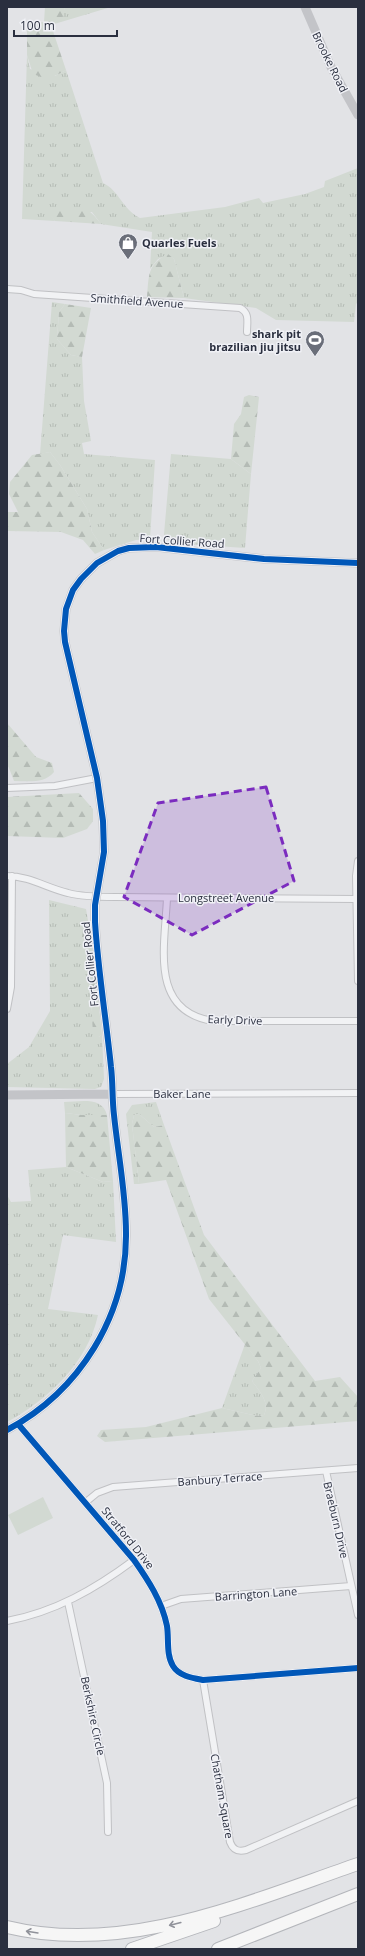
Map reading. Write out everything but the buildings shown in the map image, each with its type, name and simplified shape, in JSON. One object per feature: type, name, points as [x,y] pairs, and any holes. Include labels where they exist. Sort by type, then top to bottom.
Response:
[{"type":"highway","points":[[7,1926],[57,1935],[83,1936],[110,1935],[153,1930],[225,1910],[358,1864]]},
{"type":"highway","points":[[132,1949],[258,1905],[358,1864]]},
{"type":"highway","points":[[218,1949],[358,1894]]},
{"type":"highway","points":[[238,1949],[358,1894]]},
{"type":"street","name":"Brooke Road","points":[[305,7],[331,67],[358,116]]},
{"type":"street","name":"Smithfield Avenue","points":[[7,289],[21,290],[34,294],[240,308],[247,313],[248,317],[246,332]]},
{"type":"street","name":"Fort Collier Road","points":[[7,1430],[18,1424],[56,1396],[83,1366],[103,1332],[119,1289],[124,1264],[126,1228],[112,1094],[111,1069],[96,936],[97,896],[104,858],[105,836],[97,778],[69,667],[64,631],[66,609],[73,590],[81,579],[97,563],[118,551],[139,547],[156,547],[264,559],[358,562]]},
{"type":"street","points":[[7,788],[54,786],[97,778]]},
{"type":"street","points":[[358,861],[356,876],[358,981]]},
{"type":"street","points":[[7,1009],[12,987],[10,876]]},
{"type":"street","name":"Longstreet Avenue","points":[[10,876],[28,879],[69,893],[97,896],[356,899]]},
{"type":"street","name":"Early Drive","points":[[167,898],[165,980],[172,998],[187,1012],[195,1017],[213,1021],[358,1021]]},
{"type":"street","name":"Baker Lane","points":[[7,1095],[358,1092]]},
{"type":"street","name":"Stratford Drive","points":[[18,1424],[86,1502],[146,1576],[161,1606],[167,1626],[169,1655],[173,1666],[186,1676],[203,1680],[358,1668]]},
{"type":"street","name":"Banbury Terrace","points":[[86,1502],[97,1492],[113,1487],[358,1468]]},
{"type":"street","name":"Braeburn Drive","points":[[326,1471],[358,1615]]},
{"type":"street","points":[[7,1621],[36,1614],[68,1602],[100,1584],[134,1560]]},
{"type":"street","name":"Barrington Lane","points":[[161,1606],[181,1599],[351,1586]]},
{"type":"street","name":"Berkshire Circle","points":[[68,1602],[107,1783],[108,1832]]},
{"type":"street","name":"Chatham Square","points":[[203,1680],[230,1842],[233,1848],[239,1851],[246,1850],[358,1801]]},
{"type":"highlighted area","points":[[266,787],[294,881],[192,935],[124,897],[158,803]]},
{"type":"green space","points":[[45,7],[65,7],[63,16],[51,25],[66,70],[50,77],[43,77],[33,74],[27,55],[27,24],[44,22]]},
{"type":"green space","points":[[65,7],[111,7],[51,25],[62,16]]},
{"type":"green space","points":[[27,55],[30,69],[55,76],[66,70],[103,183],[113,190],[129,210],[140,218],[225,207],[259,198],[263,203],[305,194],[324,187],[325,181],[358,168],[358,302],[356,304],[354,322],[276,320],[256,308],[184,298],[174,259],[168,255],[158,259],[150,269],[152,232],[101,224],[92,212],[50,214],[55,221],[22,219]]},
{"type":"green space","points":[[63,207],[85,209],[89,211],[101,224],[55,221],[49,214],[50,210]]},
{"type":"green space","points":[[168,254],[174,259],[184,298],[147,297],[150,271],[156,262]]},
{"type":"green space","points":[[52,302],[65,304],[59,312],[57,339],[71,355],[82,357],[84,401],[91,441],[82,443],[84,454],[155,460],[150,539],[136,540],[104,550],[92,532],[87,509],[60,465],[50,452],[40,454]]},
{"type":"green space","points":[[65,304],[91,308],[82,357],[71,355],[57,339],[59,312]]},
{"type":"green space","points":[[249,395],[259,397],[251,474],[231,459],[234,424],[241,414],[244,397]]},
{"type":"green space","points":[[50,452],[60,465],[87,509],[92,532],[104,550],[95,554],[83,540],[61,532],[7,531],[7,512],[18,512],[9,494],[10,482],[32,455]]},
{"type":"green space","points":[[171,454],[231,459],[251,474],[245,548],[171,543],[164,534]]},
{"type":"green space","points":[[7,723],[36,757],[52,763],[54,772],[50,776],[36,781],[14,781],[7,763]]},
{"type":"green space","points":[[79,793],[93,809],[93,821],[87,829],[63,838],[7,836],[7,797]]},
{"type":"green space","points":[[49,900],[86,909],[90,932],[87,931],[82,937],[88,955],[91,1008],[99,1037],[102,1034],[104,1079],[101,1087],[95,1089],[7,1087],[7,1064],[29,1047],[50,1011]]},
{"type":"green space","points":[[83,931],[88,931],[91,937],[102,1034],[99,1037],[93,1033],[88,955],[82,937]]},
{"type":"green space","points":[[90,1101],[100,1105],[107,1115],[65,1113],[64,1102]]},
{"type":"green space","points":[[156,1102],[164,1125],[154,1127],[139,1114],[134,1115],[132,1124],[139,1184],[134,1184],[126,1114],[132,1105]]},
{"type":"green space","points":[[65,1113],[107,1115],[113,1181],[103,1182],[66,1167]]},
{"type":"green space","points":[[139,1114],[154,1127],[164,1125],[204,1235],[315,1381],[340,1377],[358,1397],[358,1421],[105,1442],[97,1436],[101,1430],[146,1427],[222,1408],[257,1416],[264,1415],[266,1410],[265,1401],[252,1381],[261,1368],[258,1361],[209,1299],[166,1180],[139,1184],[132,1124],[134,1115]]},
{"type":"green space","points":[[66,1167],[103,1182],[113,1181],[116,1242],[63,1235],[48,1309],[98,1315],[93,1332],[76,1364],[64,1378],[37,1403],[7,1422],[7,1195],[11,1202],[31,1201],[28,1170]]},
{"type":"green space","points":[[245,1344],[258,1361],[261,1368],[252,1381],[265,1401],[266,1410],[264,1415],[257,1416],[222,1408]]},
{"type":"green space","points":[[43,1497],[53,1518],[18,1535],[8,1515]]},
{"type":"cycle path","points":[[7,1430],[33,1414],[57,1394],[77,1372],[94,1348],[108,1321],[118,1293],[124,1263],[126,1233],[125,1203],[114,1115],[112,1073],[95,922],[95,905],[104,852],[103,821],[97,778],[65,642],[64,631],[66,609],[73,590],[81,579],[97,563],[118,551],[129,548],[156,547],[264,559],[358,563]]},
{"type":"cycle path","points":[[18,1424],[134,1560],[144,1575],[162,1608],[167,1626],[169,1657],[173,1666],[179,1672],[186,1676],[203,1680],[358,1668]]},
{"type":"place","name":"Quarles Fuels","points":[[128,260]]},
{"type":"place","name":"shark pit brazilian jiu jitsu","points":[[315,357]]}]
